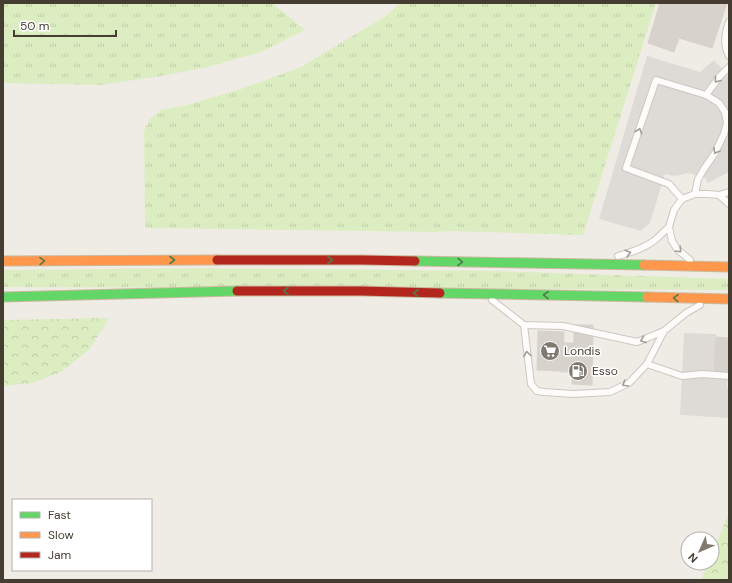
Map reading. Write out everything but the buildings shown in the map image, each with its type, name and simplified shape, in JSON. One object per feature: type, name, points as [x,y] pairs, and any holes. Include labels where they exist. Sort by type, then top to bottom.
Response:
[{"type":"highway","points":[[3,261],[370,260],[729,267]]},
{"type":"highway","points":[[3,297],[361,291],[729,300]]},
{"type":"lane","points":[[729,22],[724,40],[729,56]]},
{"type":"lane","points":[[706,95],[720,76],[729,67]]},
{"type":"lane","points":[[682,199],[669,184],[626,168],[656,80],[706,95],[719,103],[725,112],[727,123],[724,134],[715,153],[698,179],[695,194]]},
{"type":"lane","points":[[591,264],[635,251],[655,240],[668,227],[674,210],[682,199],[695,194],[719,195],[729,192]]},
{"type":"lane","points":[[719,195],[729,204]]},
{"type":"lane","points":[[668,227],[672,241],[677,249],[700,266]]},
{"type":"lane","points":[[484,294],[524,324],[562,326],[637,342],[664,331],[686,313],[712,299]]},
{"type":"lane","points":[[524,324],[531,384],[537,391],[573,394],[610,392],[629,384],[647,364],[664,331]]},
{"type":"lane","points":[[647,364],[682,376],[702,374],[729,376]]},
{"type":"green space","points":[[3,3],[272,3],[305,30],[261,52],[204,68],[155,77],[100,85],[3,83]]},
{"type":"green space","points":[[401,3],[656,3],[583,235],[450,231],[145,228],[144,131],[150,119],[161,110],[187,105],[241,89],[301,67],[384,17]]},
{"type":"green space","points":[[197,268],[496,271],[729,279],[729,290],[3,287],[3,270]]},
{"type":"green space","points":[[109,318],[89,350],[61,372],[33,383],[3,386],[3,320]]},
{"type":"green space","points":[[729,512],[729,580],[701,580],[705,571],[720,571],[720,534]]},
{"type":"shaded area","points":[[647,56],[700,72],[714,60],[729,77],[729,172],[708,183],[704,177],[689,173],[675,176],[665,174],[650,223],[641,231],[599,219]]},
{"type":"shaded area","points":[[684,333],[716,334],[714,372],[728,373],[727,388],[729,388],[729,418],[680,415]]},
{"type":"traffic: fast","points":[[415,261],[644,265]]},
{"type":"traffic: fast","points":[[3,297],[237,291]]},
{"type":"traffic: fast","points":[[440,293],[647,297]]},
{"type":"traffic: slow","points":[[3,261],[217,260]]},
{"type":"traffic: slow","points":[[644,265],[729,267]]},
{"type":"traffic: slow","points":[[647,297],[729,299]]},
{"type":"traffic: jam","points":[[217,260],[415,261]]},
{"type":"traffic: jam","points":[[237,291],[361,291],[440,293]]},
{"type":"place","name":"Londis","points":[[550,351]]},
{"type":"place","name":"Esso","points":[[578,371]]}]
